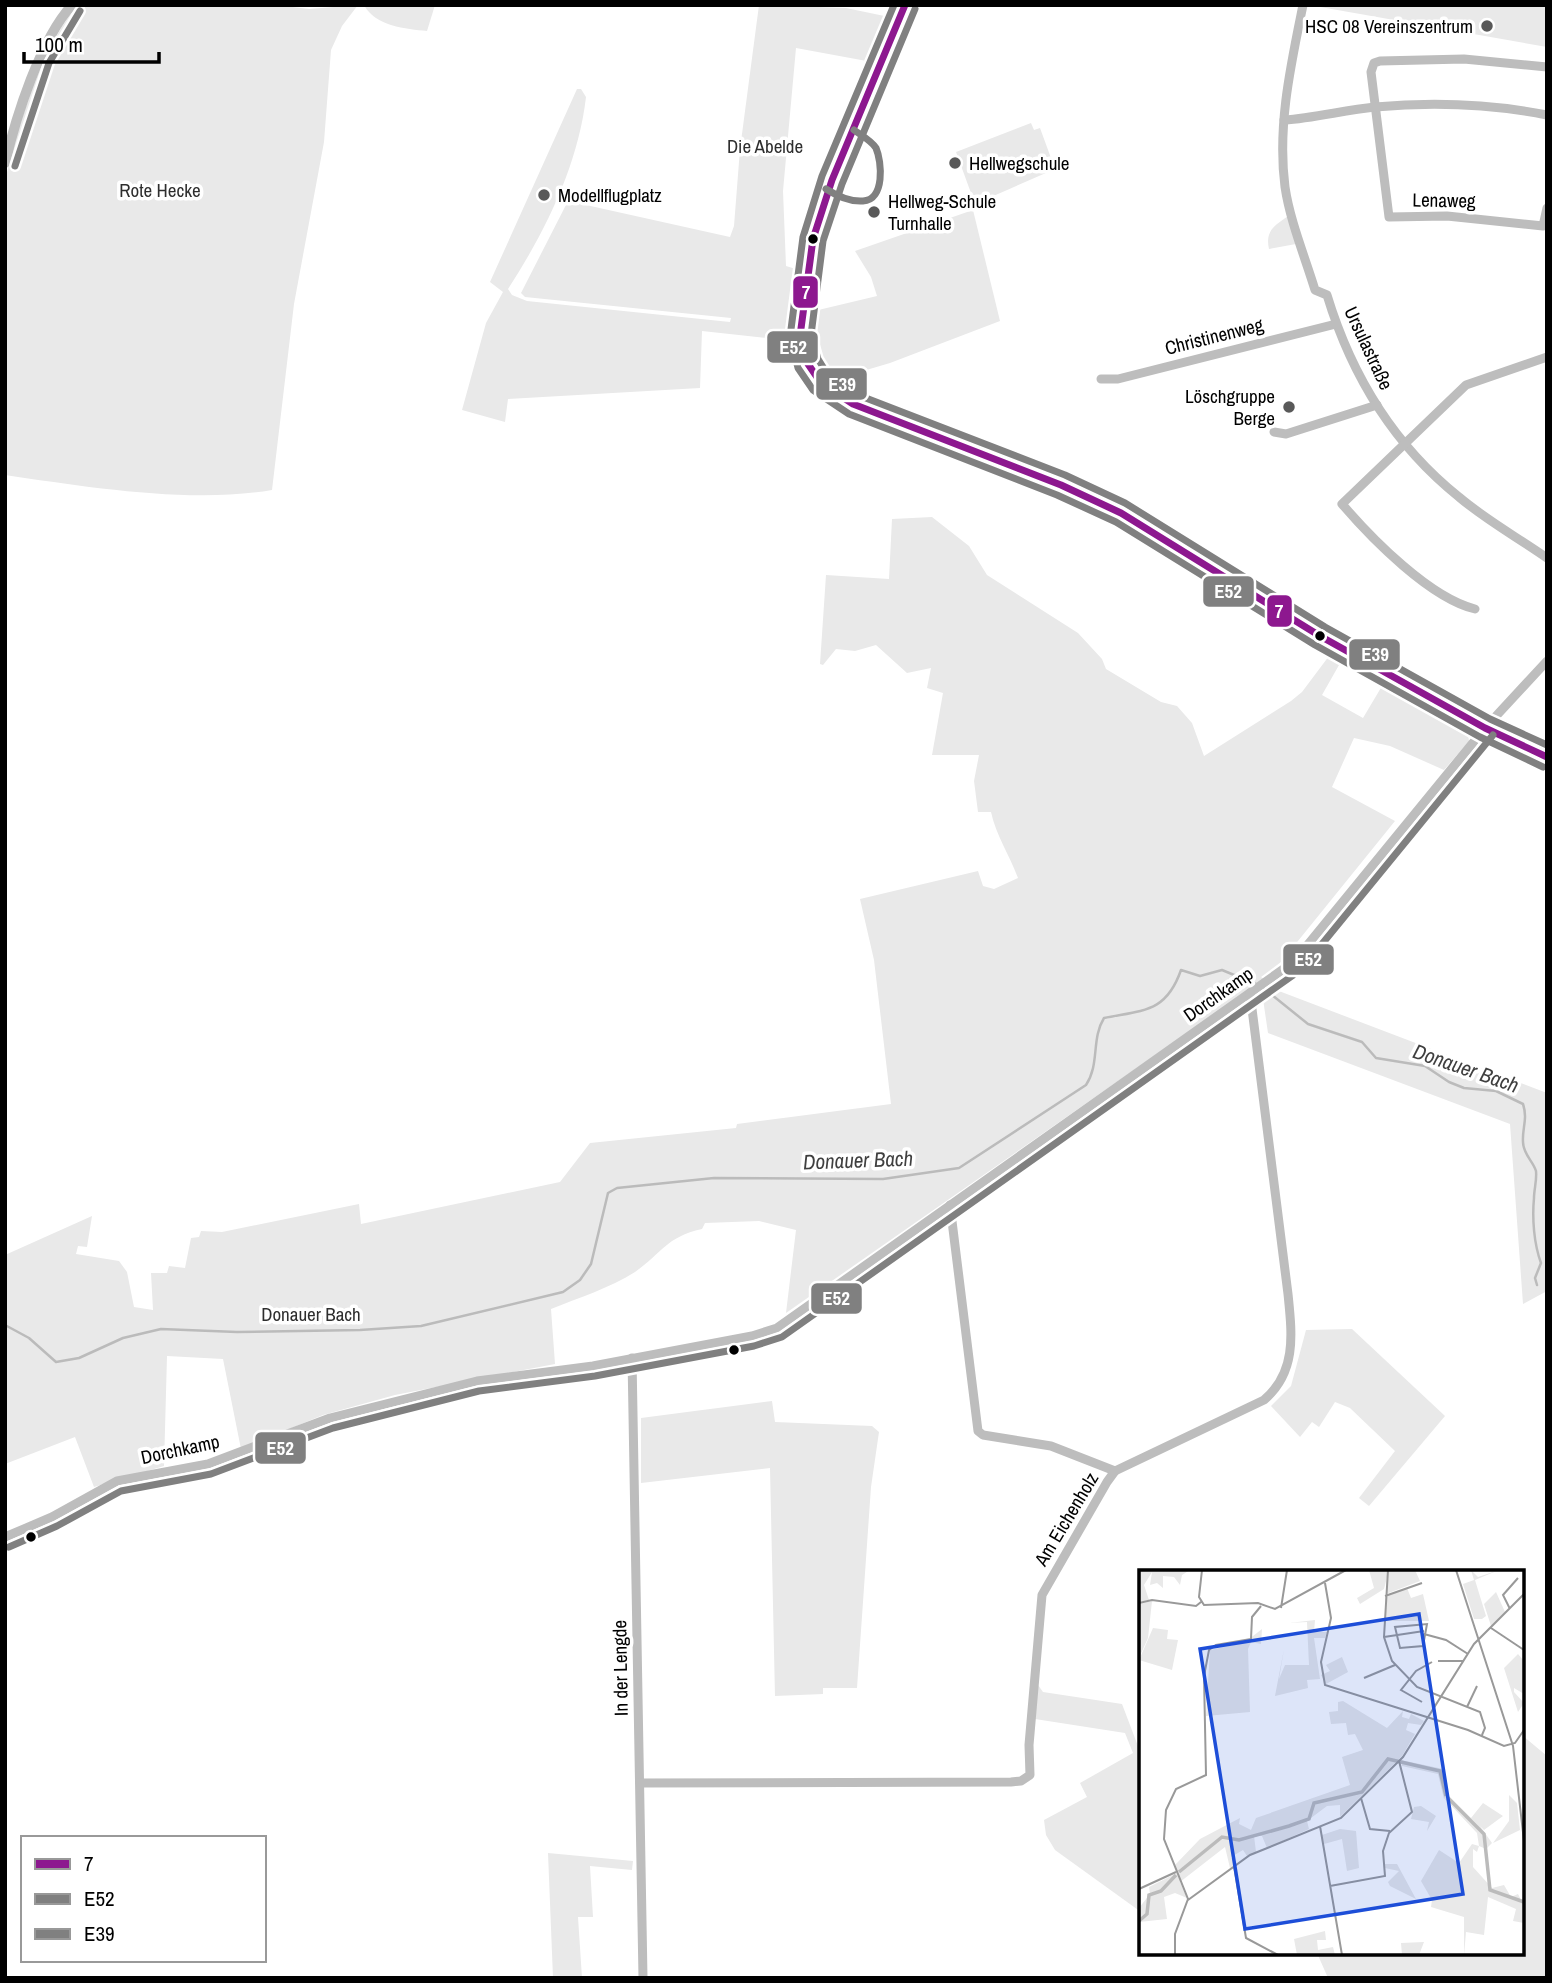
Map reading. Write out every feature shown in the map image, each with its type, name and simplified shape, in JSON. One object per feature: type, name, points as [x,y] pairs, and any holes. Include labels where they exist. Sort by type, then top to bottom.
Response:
[{"type":"street","points":[[5,163],[29,87],[60,19],[72,5]]},
{"type":"street","points":[[905,5],[832,180],[813,239],[800,336],[808,364],[816,377],[834,394],[853,404],[1115,509],[1276,611],[1485,729],[1547,757]]},
{"type":"street","name":"Ursulastraße","points":[[1303,5],[1284,120],[1285,188],[1315,290],[1327,295],[1336,324],[1377,405],[1404,445],[1459,498],[1547,558]]},
{"type":"street","name":"Lenaweg","points":[[1547,67],[1425,58],[1380,61],[1374,63],[1371,72],[1387,213],[1390,217],[1447,216],[1543,226],[1547,208]]},
{"type":"street","points":[[1284,120],[1376,107],[1485,106],[1547,115]]},
{"type":"street","name":"Christinenweg","points":[[1101,379],[1118,379],[1336,324]]},
{"type":"street","points":[[1475,609],[1461,606],[1408,568],[1342,504],[1466,386],[1547,357]]},
{"type":"street","points":[[1274,432],[1286,434],[1377,405]]},
{"type":"street","name":"Dorchkamp","points":[[5,1537],[52,1517],[117,1481],[208,1464],[330,1418],[477,1381],[632,1359],[766,1333],[1257,988],[1305,948],[1485,729],[1547,661]]},
{"type":"street","name":"Am Eichenholz","points":[[640,1783],[1011,1782],[1026,1779],[1031,1771],[1029,1745],[1042,1595],[1115,1471],[1264,1400],[1279,1388],[1289,1362],[1292,1336],[1257,988]]},
{"type":"street","points":[[950,1205],[978,1431],[983,1435],[1051,1446],[1115,1471]]},
{"type":"street","name":"In der Lengde","points":[[632,1359],[643,1978]]},
{"type":"green space","name":"Rote Hecke","points":[[79,5],[276,5],[309,9],[358,5],[342,26],[331,50],[324,142],[294,304],[272,490],[241,494],[174,495],[104,489],[5,475],[5,182],[24,114],[43,64],[66,21]]},
{"type":"green space","points":[[364,5],[435,5],[427,31],[383,22]]},
{"type":"green space","name":"Die Abelde","points":[[759,5],[846,8],[894,18],[872,62],[796,48],[783,191],[786,266],[799,270],[793,329],[795,341],[702,331],[700,388],[508,399],[505,422],[462,410],[486,323],[503,292],[490,282],[577,89],[581,89],[586,97],[568,173],[535,245],[508,289],[512,295],[527,301],[730,322],[731,318],[525,297],[521,293],[568,201],[730,237],[734,226],[740,149]]},
{"type":"green space","name":"HSC 08 Vereinszentrum","points":[[1309,5],[1547,5],[1547,47]]},
{"type":"green space","points":[[1031,123],[1034,130],[1040,128],[1055,169],[975,204],[956,152]]},
{"type":"green space","points":[[973,210],[1000,321],[890,363],[829,381],[812,358],[808,341],[810,312],[877,296],[871,277],[855,251]]},
{"type":"green space","points":[[1288,216],[1296,244],[1269,249],[1270,233]]},
{"type":"green space","points":[[932,517],[969,546],[987,575],[1078,633],[1102,659],[1106,669],[1161,702],[1177,706],[1192,723],[1204,756],[1291,701],[1302,692],[1332,652],[1343,658],[1322,695],[1363,718],[1385,681],[1467,728],[1469,741],[1444,770],[1390,746],[1354,738],[1332,787],[1395,821],[1281,962],[1261,977],[1264,979],[786,1313],[796,1230],[759,1221],[705,1223],[702,1229],[672,1241],[625,1278],[551,1309],[555,1364],[395,1395],[323,1415],[241,1449],[223,1359],[167,1356],[164,1466],[94,1487],[75,1437],[5,1464],[5,1255],[92,1216],[87,1247],[78,1246],[76,1254],[119,1261],[127,1272],[134,1307],[153,1310],[151,1273],[167,1273],[169,1266],[185,1268],[191,1238],[199,1237],[201,1231],[222,1232],[359,1204],[361,1224],[560,1182],[590,1143],[736,1128],[737,1124],[891,1104],[874,960],[860,899],[978,871],[983,886],[994,889],[1018,878],[991,812],[978,812],[974,781],[979,755],[932,755],[943,693],[927,688],[931,668],[907,673],[876,645],[855,651],[836,649],[823,665],[820,664],[826,575],[889,579],[892,519]]},
{"type":"green space","points":[[1271,988],[1547,1093],[1547,1291],[1523,1304],[1510,1124],[1268,1033],[1263,999]]},
{"type":"green space","points":[[1352,1329],[1445,1416],[1369,1506],[1359,1498],[1395,1451],[1350,1408],[1335,1402],[1319,1427],[1312,1422],[1300,1437],[1271,1406],[1291,1386],[1306,1330]]},
{"type":"green space","points":[[772,1401],[775,1422],[872,1426],[879,1432],[871,1487],[857,1688],[823,1688],[823,1694],[775,1696],[770,1468],[641,1483],[641,1418]]},
{"type":"green space","points":[[1038,1685],[1043,1692],[1122,1704],[1139,1749],[1139,1911],[1055,1850],[1046,1835],[1044,1820],[1087,1797],[1080,1783],[1133,1753],[1125,1733],[1035,1719]]},
{"type":"green space","points":[[1524,1737],[1547,1756],[1547,1978],[1328,1978],[1318,1955],[1524,1955]]},
{"type":"green space","points":[[548,1853],[633,1861],[632,1870],[590,1866],[593,1917],[578,1917],[582,1978],[553,1978]]},
{"type":"waterway","name":"Donauer Bach","points":[[5,1325],[29,1338],[56,1362],[79,1358],[123,1338],[161,1329],[237,1332],[421,1326],[563,1292],[580,1280],[591,1264],[608,1193],[617,1188],[714,1178],[883,1179],[959,1168],[1086,1085],[1093,1069],[1098,1034],[1104,1018],[1152,1007],[1168,995],[1181,970],[1200,976],[1222,970],[1256,984]]},
{"type":"waterway","name":"Donauer Bach","points":[[1262,987],[1308,1024],[1362,1042],[1376,1058],[1425,1066],[1449,1082],[1464,1088],[1496,1091],[1523,1104],[1523,1146],[1536,1171],[1533,1223],[1541,1263],[1535,1278],[1537,1285]]},
{"type":"transit line","name":"E52","points":[[894,5],[822,176],[803,237],[790,337],[798,368],[813,390],[849,414],[1057,495],[1116,522],[1315,645],[1480,737],[1543,767]]},
{"type":"transit line","name":"7","points":[[905,5],[832,180],[813,239],[800,336],[808,364],[821,383],[853,404],[1061,485],[1121,513],[1320,636],[1485,728],[1547,757]]},
{"type":"transit line","name":"E39","points":[[915,9],[842,184],[823,241],[811,335],[818,359],[828,375],[858,395],[1065,475],[1125,503],[1325,627],[1490,719],[1547,745]]},
{"type":"transit line","name":"E52","points":[[15,166],[49,63],[80,11]]},
{"type":"transit line","name":"E52","points":[[826,189],[844,198],[858,201],[870,199],[875,194],[880,179],[878,154],[872,143],[854,130]]},
{"type":"transit line","name":"E52","points":[[9,1547],[57,1526],[121,1491],[211,1474],[333,1428],[479,1391],[595,1376],[754,1346],[782,1337],[1292,976],[1313,955],[1493,735]]},
{"type":"place","name":"HSC 08 Vereinszentrum","points":[[1487,26]]},
{"type":"place","name":"Hellwegschule","points":[[955,163]]},
{"type":"place","name":"Modellflugplatz","points":[[544,195]]},
{"type":"place","name":"Hellweg-Schule Turnhalle","points":[[874,212]]},
{"type":"place","name":"Löschgruppe Berge","points":[[1289,407]]}]
